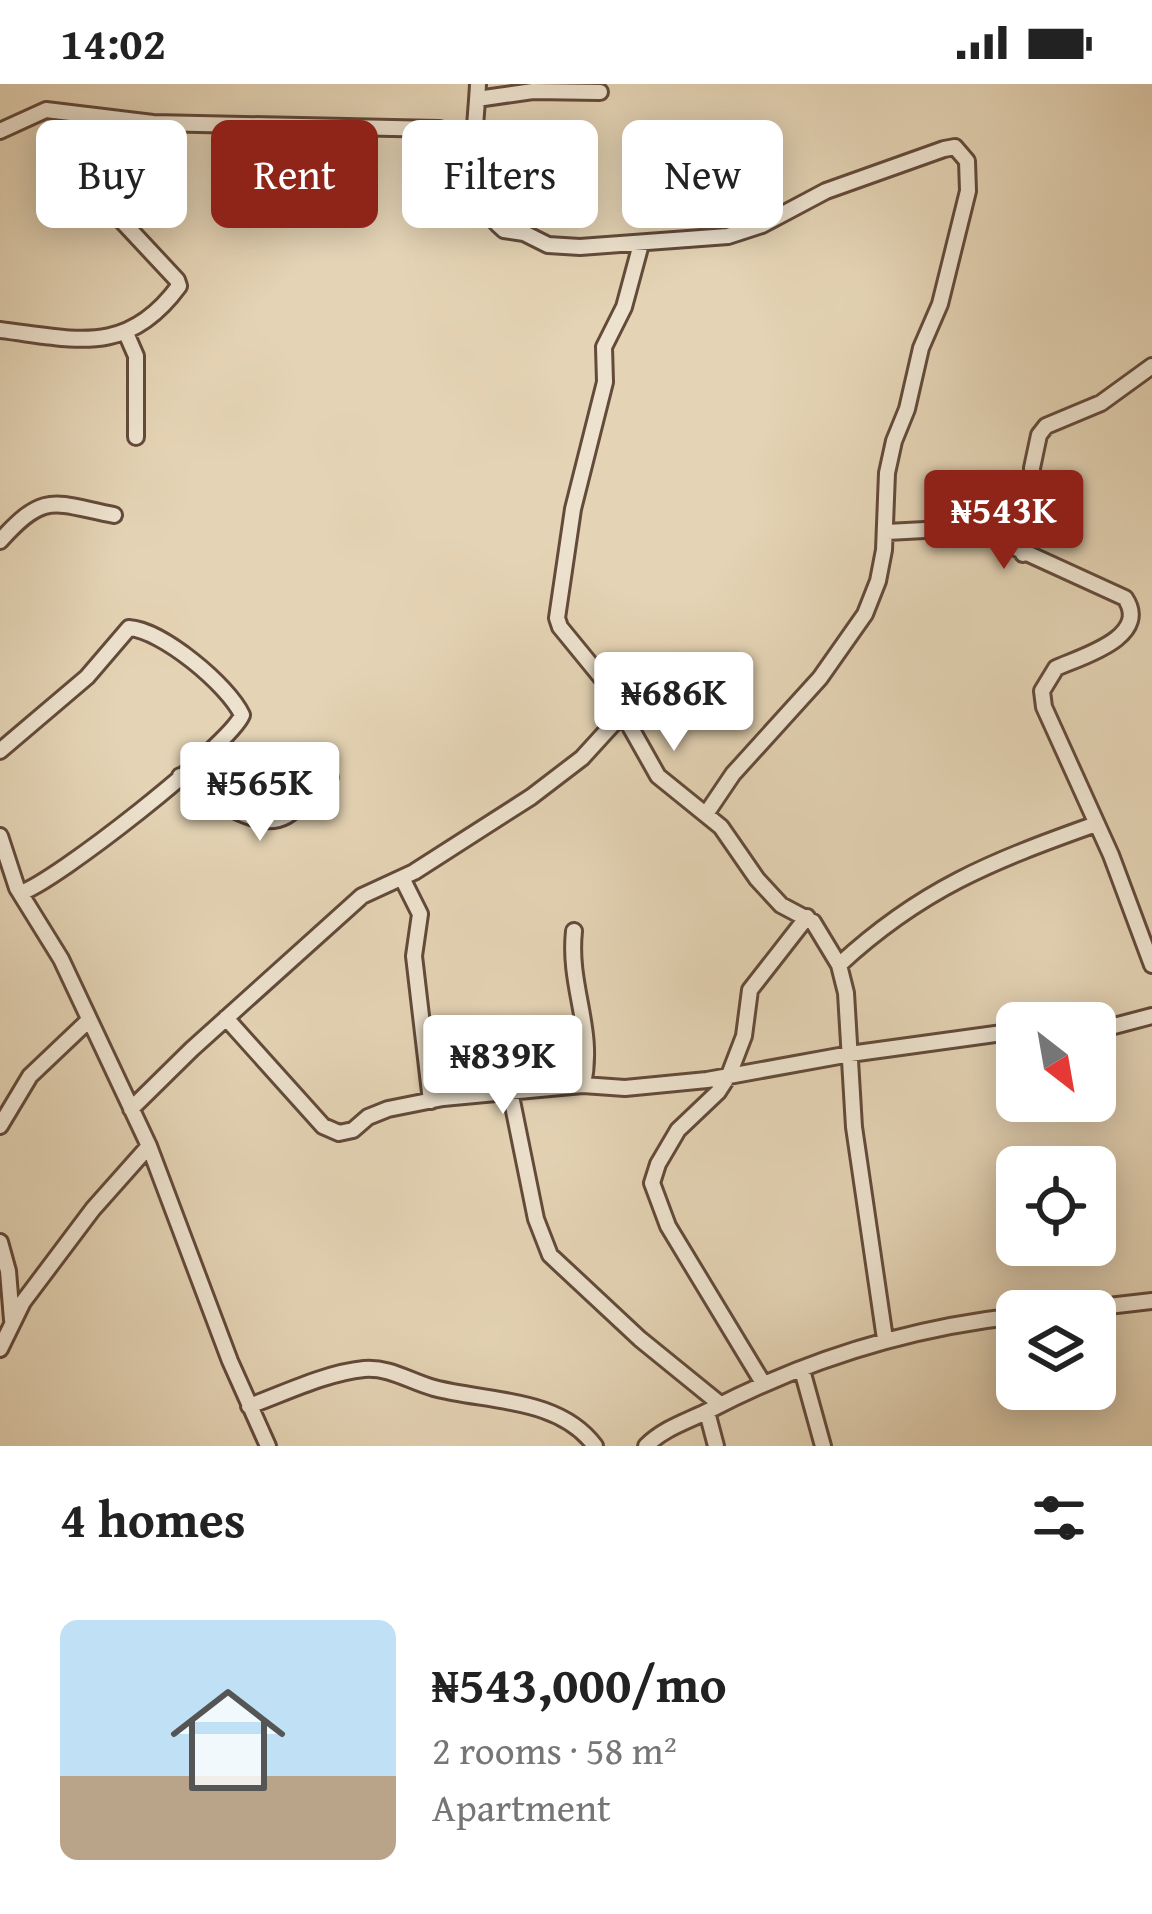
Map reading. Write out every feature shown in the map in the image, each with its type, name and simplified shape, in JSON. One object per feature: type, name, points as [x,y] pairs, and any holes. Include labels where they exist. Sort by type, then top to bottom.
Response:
[{"type":"street","points":[[478,92],[600,92]]},
{"type":"street","points":[[0,131],[46,110],[153,123],[402,128]]},
{"type":"street","points":[[0,330],[83,339],[126,334],[174,293],[177,280],[79,175],[66,132],[71,114]]},
{"type":"street","points":[[502,228],[548,245],[641,244],[728,236],[762,225],[826,191],[944,149],[962,152],[970,174],[940,304],[921,348],[907,409],[894,440],[887,473],[886,532],[878,581],[866,614],[820,678],[734,774],[706,814]]},
{"type":"street","points":[[641,244],[624,307],[604,347],[605,382],[577,489],[557,604],[560,627],[605,682],[658,776],[706,814],[773,897],[807,917],[839,965],[846,992],[854,1127],[885,1340]]},
{"type":"street","points":[[126,334],[136,356],[136,437]]},
{"type":"street","points":[[1023,554],[1034,506],[1032,468],[1039,435],[1046,426],[1101,403],[1152,366]]},
{"type":"street","points":[[0,541],[23,514],[40,506],[115,515]]},
{"type":"street","points":[[886,532],[970,532],[996,539],[1131,602],[1136,612],[1133,631]]},
{"type":"street","points":[[1152,623],[1103,654],[1056,668],[1042,691],[1044,707],[1152,965]]},
{"type":"street","points":[[0,751],[87,677],[129,628],[183,653],[237,703],[242,715],[229,735],[55,877],[20,893]]},
{"type":"street","points":[[131,1109],[362,896],[402,878],[531,797],[582,758],[622,713]]},
{"type":"street","points":[[180,776],[234,809],[270,821],[287,815],[330,777]]},
{"type":"street","points":[[839,965],[879,928],[961,875],[1096,824]]},
{"type":"street","points":[[0,836],[20,893],[61,959],[149,1146],[268,1446]]},
{"type":"street","points":[[402,878],[421,914],[414,956],[431,1101]]},
{"type":"street","points":[[763,1383],[668,1226],[652,1183],[678,1130],[729,1075],[744,1036],[750,990],[807,917]]},
{"type":"street","points":[[1138,931],[1152,922]]},
{"type":"street","points":[[574,931],[571,963],[589,1058],[583,1085]]},
{"type":"street","points":[[1116,1025],[1152,1016]]},
{"type":"street","points":[[226,1018],[323,1126],[339,1133],[388,1109],[431,1101],[583,1085],[625,1088],[996,1034]]},
{"type":"street","points":[[0,1126],[30,1076],[89,1020]]},
{"type":"street","points":[[120,1085],[157,1082]]},
{"type":"street","points":[[510,1091],[536,1219],[550,1255],[713,1408],[716,1446]]},
{"type":"street","points":[[0,1348],[23,1302],[93,1209],[149,1146]]},
{"type":"street","points":[[0,1242],[8,1271],[12,1328]]},
{"type":"street","points":[[1116,1305],[1152,1301]]},
{"type":"street","points":[[646,1446],[669,1429],[763,1383],[858,1346],[996,1320]]},
{"type":"street","points":[[249,1406],[350,1371],[384,1369],[434,1388],[501,1399],[558,1416],[578,1427],[595,1446]]},
{"type":"street","points":[[802,1370],[823,1446]]}]
